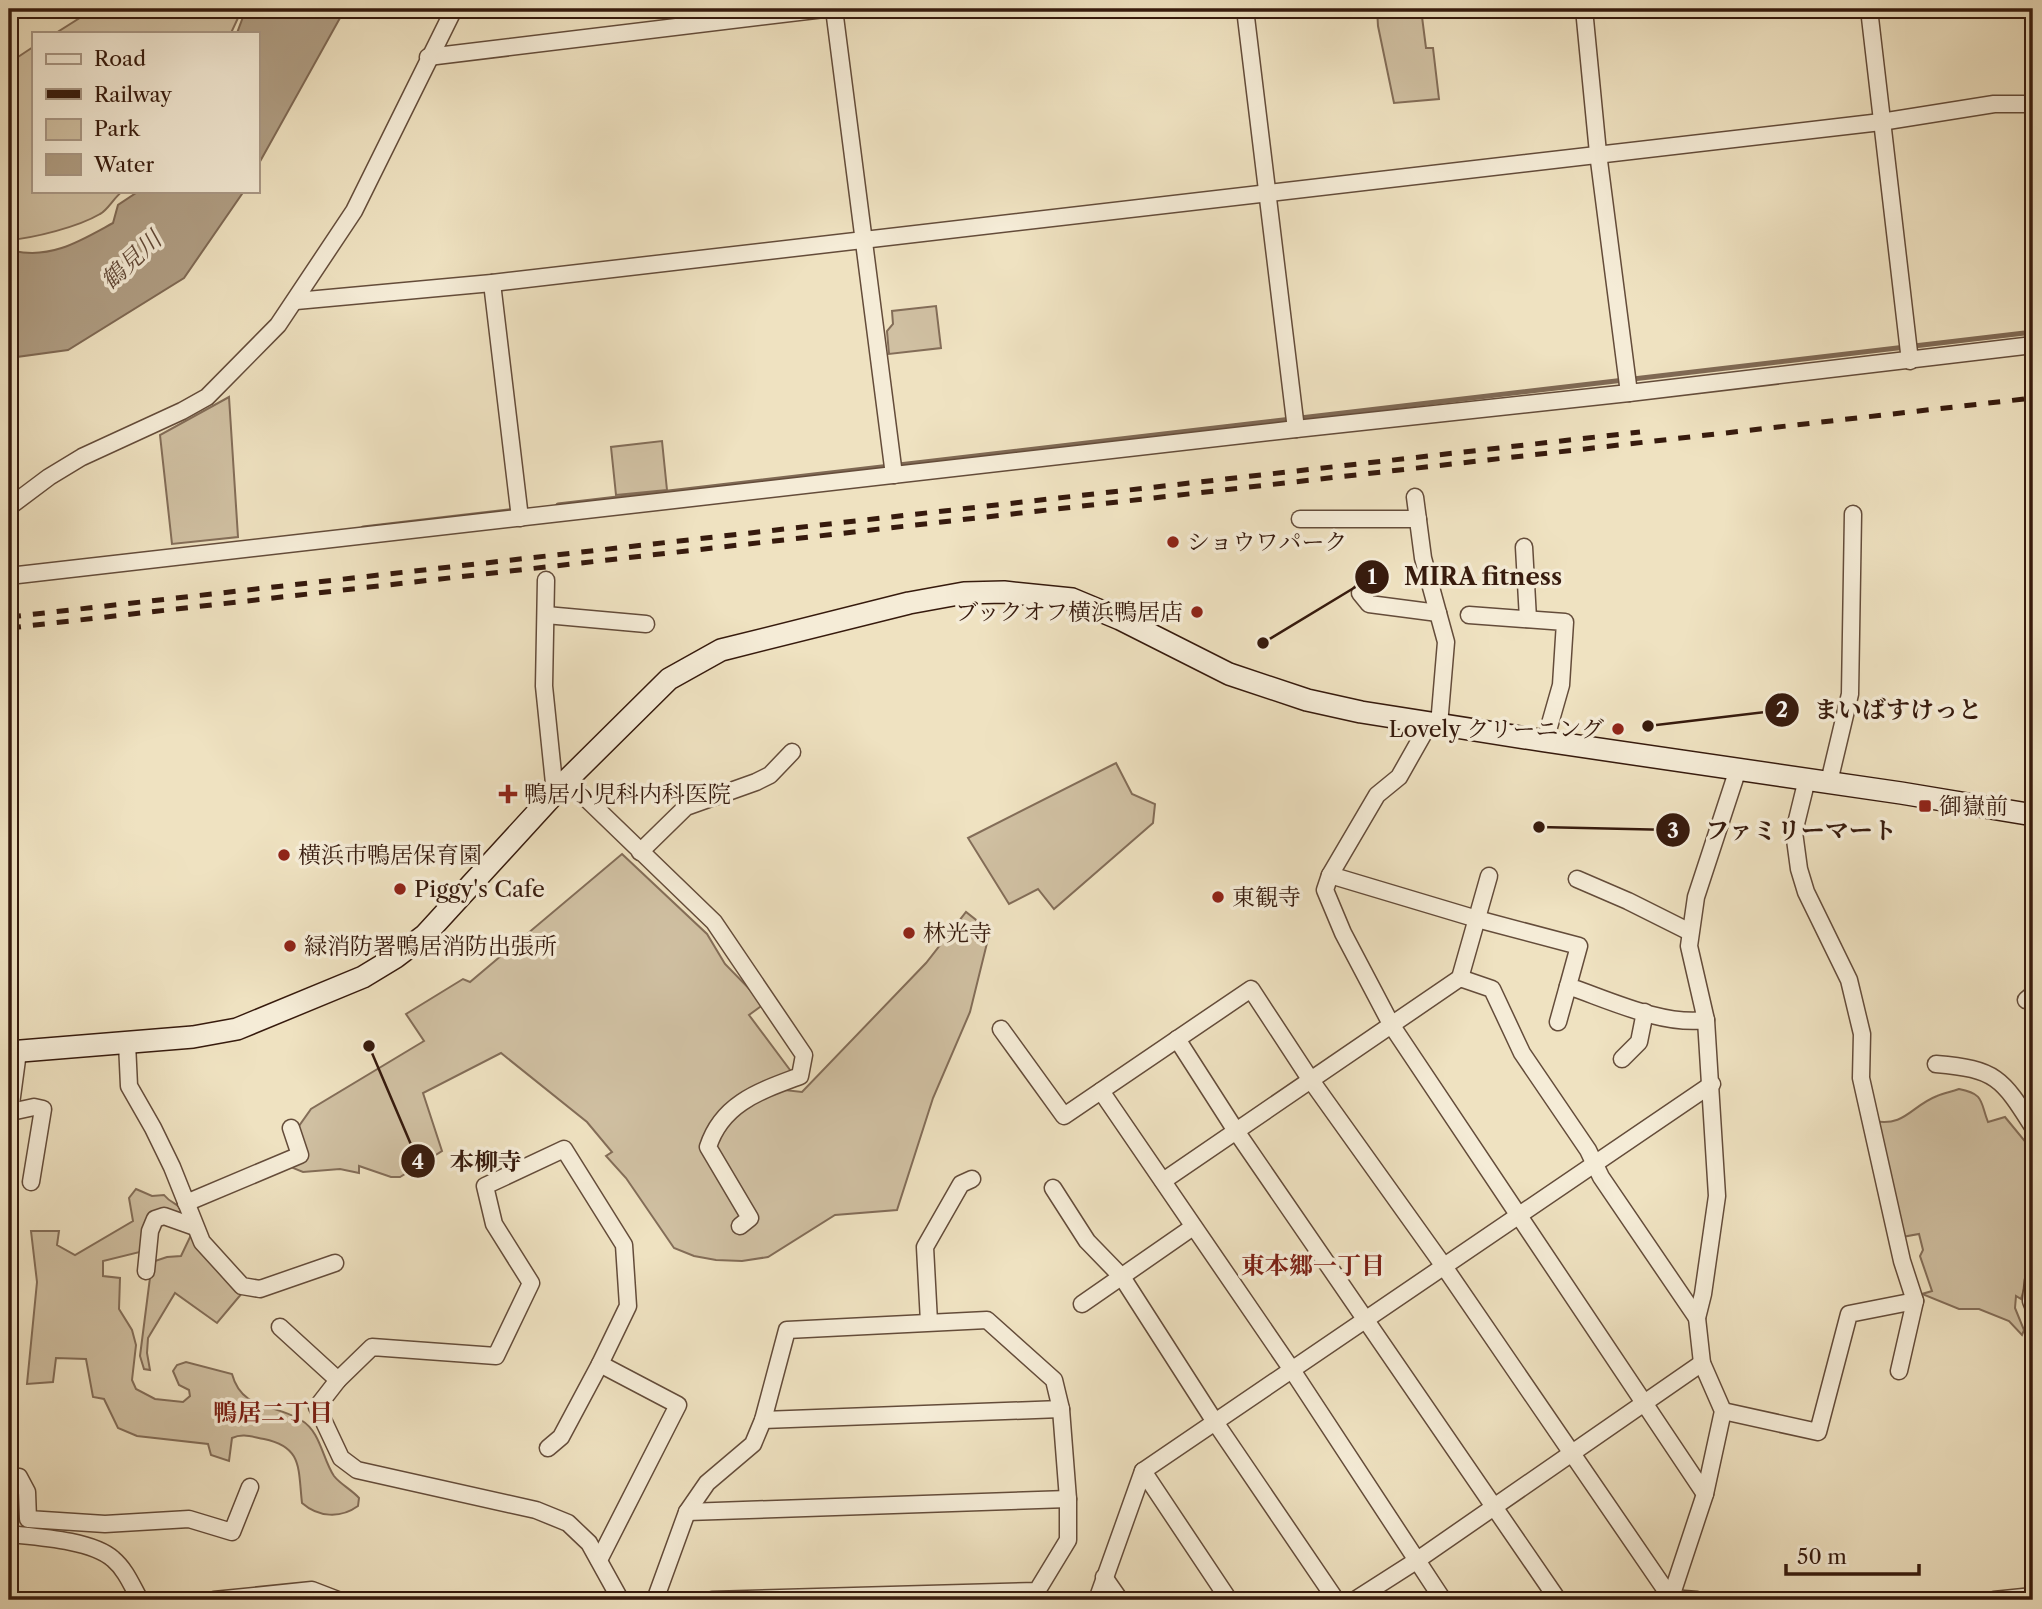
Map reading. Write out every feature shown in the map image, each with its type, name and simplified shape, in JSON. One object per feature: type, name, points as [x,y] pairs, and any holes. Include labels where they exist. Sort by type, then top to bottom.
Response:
[{"type":"street","points":[[9,507],[49,477],[82,457],[207,397],[278,325],[354,211],[454,9]]},
{"type":"street","points":[[428,57],[824,9]]},
{"type":"street","points":[[834,9],[894,469]]},
{"type":"street","points":[[1245,9],[1295,422]]},
{"type":"street","points":[[1584,9],[1598,153],[1628,384]]},
{"type":"street","points":[[1869,9],[1909,351]]},
{"type":"street","points":[[296,301],[492,283],[1881,122],[1994,104],[2033,104]]},
{"type":"street","points":[[492,283],[519,513]]},
{"type":"street","points":[[9,576],[519,513],[1909,351],[2033,345]]},
{"type":"street","points":[[1415,497],[1423,558],[1446,642],[1434,724],[1399,777],[1377,795],[1325,890],[1343,933],[1392,1026],[1705,1494]]},
{"type":"street","points":[[1829,782],[1850,694],[1853,514]]},
{"type":"street","points":[[1300,519],[1418,519]]},
{"type":"street","points":[[1524,547],[1528,619]]},
{"type":"street","points":[[547,580],[544,686],[561,787],[640,852],[714,922],[804,1055],[800,1076],[743,1100],[714,1129],[708,1147],[750,1217],[740,1226]]},
{"type":"street","points":[[31,1182],[43,1109],[34,1107],[10,1115],[13,1052],[193,1037],[237,1029],[363,977],[425,935],[561,787],[669,679],[721,650],[909,603],[964,593],[1004,592],[1072,599],[1120,619],[1229,674],[1307,700],[1434,724],[2033,815]]},
{"type":"street","points":[[1360,593],[1368,604],[1438,614]]},
{"type":"street","points":[[545,615],[646,624]]},
{"type":"street","points":[[1469,615],[1565,622],[1561,685],[1545,741]]},
{"type":"street","points":[[640,852],[686,807],[770,775],[792,752]]},
{"type":"street","points":[[1671,1599],[1705,1494],[1723,1411],[1702,1363],[1697,1318],[1717,1196],[1706,1020],[1689,946],[1696,897],[1738,769]]},
{"type":"street","points":[[1807,779],[1794,832],[1799,869],[1806,892],[1849,980],[1862,1034],[1861,1078],[1902,1261],[1915,1301],[1899,1371]]},
{"type":"street","points":[[1331,875],[1477,919],[1579,946],[1558,1022]]},
{"type":"street","points":[[1163,1181],[1460,978],[1489,876]]},
{"type":"street","points":[[1577,879],[1690,932]]},
{"type":"street","points":[[1460,978],[1492,989],[1522,1053],[1601,1177],[1697,1318]]},
{"type":"street","points":[[1568,986],[1645,1012],[1689,1022],[1706,1020]]},
{"type":"street","points":[[1001,1028],[1063,1116],[1251,989],[1310,1079],[1443,1265],[1671,1599]]},
{"type":"street","points":[[1622,1059],[1639,1042],[1645,1012]]},
{"type":"street","points":[[1177,1039],[1236,1131],[1558,1600]]},
{"type":"street","points":[[127,1043],[129,1086],[153,1128],[202,1242],[243,1286],[260,1289],[335,1263]]},
{"type":"street","points":[[1936,1064],[1967,1067],[1993,1077],[2010,1091],[2033,1127]]},
{"type":"street","points":[[1097,1600],[1143,1471],[1712,1084]]},
{"type":"street","points":[[1101,1091],[1292,1370],[1443,1600]]},
{"type":"street","points":[[186,1203],[300,1155],[291,1128]]},
{"type":"street","points":[[548,1448],[561,1437],[628,1306],[624,1245],[564,1149],[485,1186],[494,1224],[531,1283],[496,1356],[372,1347],[338,1380],[317,1407],[341,1458],[357,1470],[536,1510],[568,1523],[589,1543],[622,1600]]},
{"type":"street","points":[[929,1322],[925,1247],[961,1184],[972,1179]]},
{"type":"street","points":[[1053,1188],[1087,1241],[1122,1277],[1215,1422],[1336,1600]]},
{"type":"street","points":[[146,1271],[150,1231],[155,1219],[164,1216],[195,1227]]},
{"type":"street","points":[[1082,1304],[1193,1227]]},
{"type":"street","points":[[2033,1281],[2033,1306]]},
{"type":"street","points":[[1723,1411],[1818,1432],[1849,1314],[1915,1301]]},
{"type":"street","points":[[655,1600],[687,1512],[707,1483],[753,1444],[763,1420],[787,1330],[987,1320],[1054,1380],[1060,1409],[1068,1499],[1068,1540],[1037,1591],[712,1600]]},
{"type":"street","points":[[280,1327],[338,1380]]},
{"type":"street","points":[[1355,1600],[1416,1561],[1702,1363]]},
{"type":"street","points":[[599,1560],[678,1405],[600,1364]]},
{"type":"street","points":[[763,1420],[1060,1409]]},
{"type":"street","points":[[1143,1471],[1229,1600]]},
{"type":"street","points":[[9,1476],[19,1477],[27,1492],[28,1519],[105,1524],[189,1519],[232,1532],[250,1487]]},
{"type":"street","points":[[687,1512],[1068,1499]]},
{"type":"street","points":[[9,1534],[90,1548],[112,1558],[125,1572],[140,1600]]},
{"type":"street","points":[[1104,1577],[1120,1600]]},
{"type":"street","points":[[214,1600],[312,1590],[338,1600]]},
{"type":"street","points":[[1994,1600],[2033,1596]]},
{"type":"street","points":[[1671,1599],[1698,1600]]},
{"type":"green space","points":[[94,9],[239,9],[231,32],[58,32]]},
{"type":"green space","points":[[1377,9],[1421,9],[1426,48],[1433,48],[1439,99],[1394,103]]},
{"type":"green space","points":[[32,48],[32,192],[122,192],[103,212],[91,219],[56,231],[9,240],[9,63]]},
{"type":"green space","points":[[936,306],[941,348],[889,354],[887,331],[893,324],[892,311]]},
{"type":"green space","points":[[229,397],[238,537],[172,544],[160,435]]},
{"type":"green space","points":[[662,441],[667,490],[616,495],[611,447]]},
{"type":"green space","points":[[1116,763],[1132,794],[1155,804],[1153,823],[1054,909],[1038,889],[1009,904],[968,838]]},
{"type":"green space","points":[[622,854],[707,934],[725,964],[764,1004],[749,1015],[793,1074],[784,1090],[802,1092],[926,963],[966,912],[990,931],[970,1012],[933,1098],[897,1210],[835,1215],[768,1257],[742,1261],[694,1256],[674,1248],[626,1178],[606,1156],[612,1152],[587,1122],[501,1053],[423,1093],[442,1151],[400,1177],[391,1177],[359,1166],[359,1173],[340,1169],[303,1172],[289,1164],[299,1126],[311,1109],[424,1041],[406,1014],[463,979],[470,982]]},
{"type":"green space","points":[[1959,1089],[1977,1096],[1988,1122],[2005,1117],[2033,1151],[2033,1264],[2021,1299],[2016,1296],[2015,1308],[2024,1330],[2022,1335],[2009,1321],[1979,1309],[1959,1309],[1922,1294],[1932,1291],[1920,1256],[1923,1250],[1919,1234],[1902,1237],[1874,1121],[1885,1122],[1901,1118],[1928,1100]]},
{"type":"green space","points":[[136,1189],[152,1196],[164,1195],[187,1216],[168,1210],[144,1251],[103,1261],[103,1276],[120,1278],[119,1309],[132,1330],[136,1345],[132,1380],[136,1389],[155,1399],[183,1402],[190,1396],[189,1390],[179,1385],[173,1371],[177,1365],[186,1362],[232,1374],[237,1386],[251,1400],[291,1415],[308,1425],[317,1438],[334,1476],[359,1498],[358,1506],[344,1513],[329,1515],[308,1508],[302,1503],[296,1461],[286,1448],[277,1443],[248,1436],[232,1438],[229,1461],[211,1455],[208,1444],[137,1436],[118,1428],[104,1399],[93,1397],[86,1359],[56,1358],[53,1382],[27,1384],[37,1282],[31,1231],[59,1231],[57,1245],[75,1255],[133,1221],[129,1198]]},
{"type":"green space","points":[[191,1235],[243,1292],[217,1323],[175,1293],[148,1338],[150,1370],[144,1369],[140,1356],[152,1262],[181,1256]]},
{"type":"water","points":[[246,9],[345,9],[259,163],[259,32],[237,32]]},
{"type":"water","name":"鶴見川","points":[[138,192],[243,192],[184,278],[68,350],[9,358],[9,244],[14,251],[28,253],[65,247],[113,223],[118,205]]},
{"type":"waterway","points":[[558,505],[2033,332]]},
{"type":"waterway","points":[[363,528],[517,510]]},
{"type":"railway","points":[[9,628],[2033,398]]},
{"type":"railway","points":[[9,617],[1640,432]]},
{"type":"place","name":"ショウワパーク","points":[[1173,542]]},
{"type":"place","name":"ブックオフ横浜鴨居店","points":[[1197,612]]},
{"type":"place","name":"MIRA fitness","points":[[1263,643]]},
{"type":"place","name":"まいばすけっと","points":[[1648,726]]},
{"type":"place","name":"Lovely クリーニング","points":[[1618,729]]},
{"type":"place","name":"鴨居小児科内科医院","points":[[508,794]]},
{"type":"place","name":"御嶽前","points":[[1925,806]]},
{"type":"place","name":"ファミリーマート","points":[[1539,827]]},
{"type":"place","name":"横浜市鴨居保育園","points":[[284,855]]},
{"type":"place","name":"Piggy's Cafe","points":[[400,889]]},
{"type":"place","name":"東観寺","points":[[1218,897]]},
{"type":"place","name":"林光寺","points":[[909,933]]},
{"type":"place","name":"緑消防署鴨居消防出張所","points":[[290,946]]},
{"type":"place","name":"本柳寺","points":[[369,1046]]},
{"type":"district","name":"東本郷一丁目","points":[[1313,1265]]},
{"type":"district","name":"鴨居二丁目","points":[[273,1412]]}]
